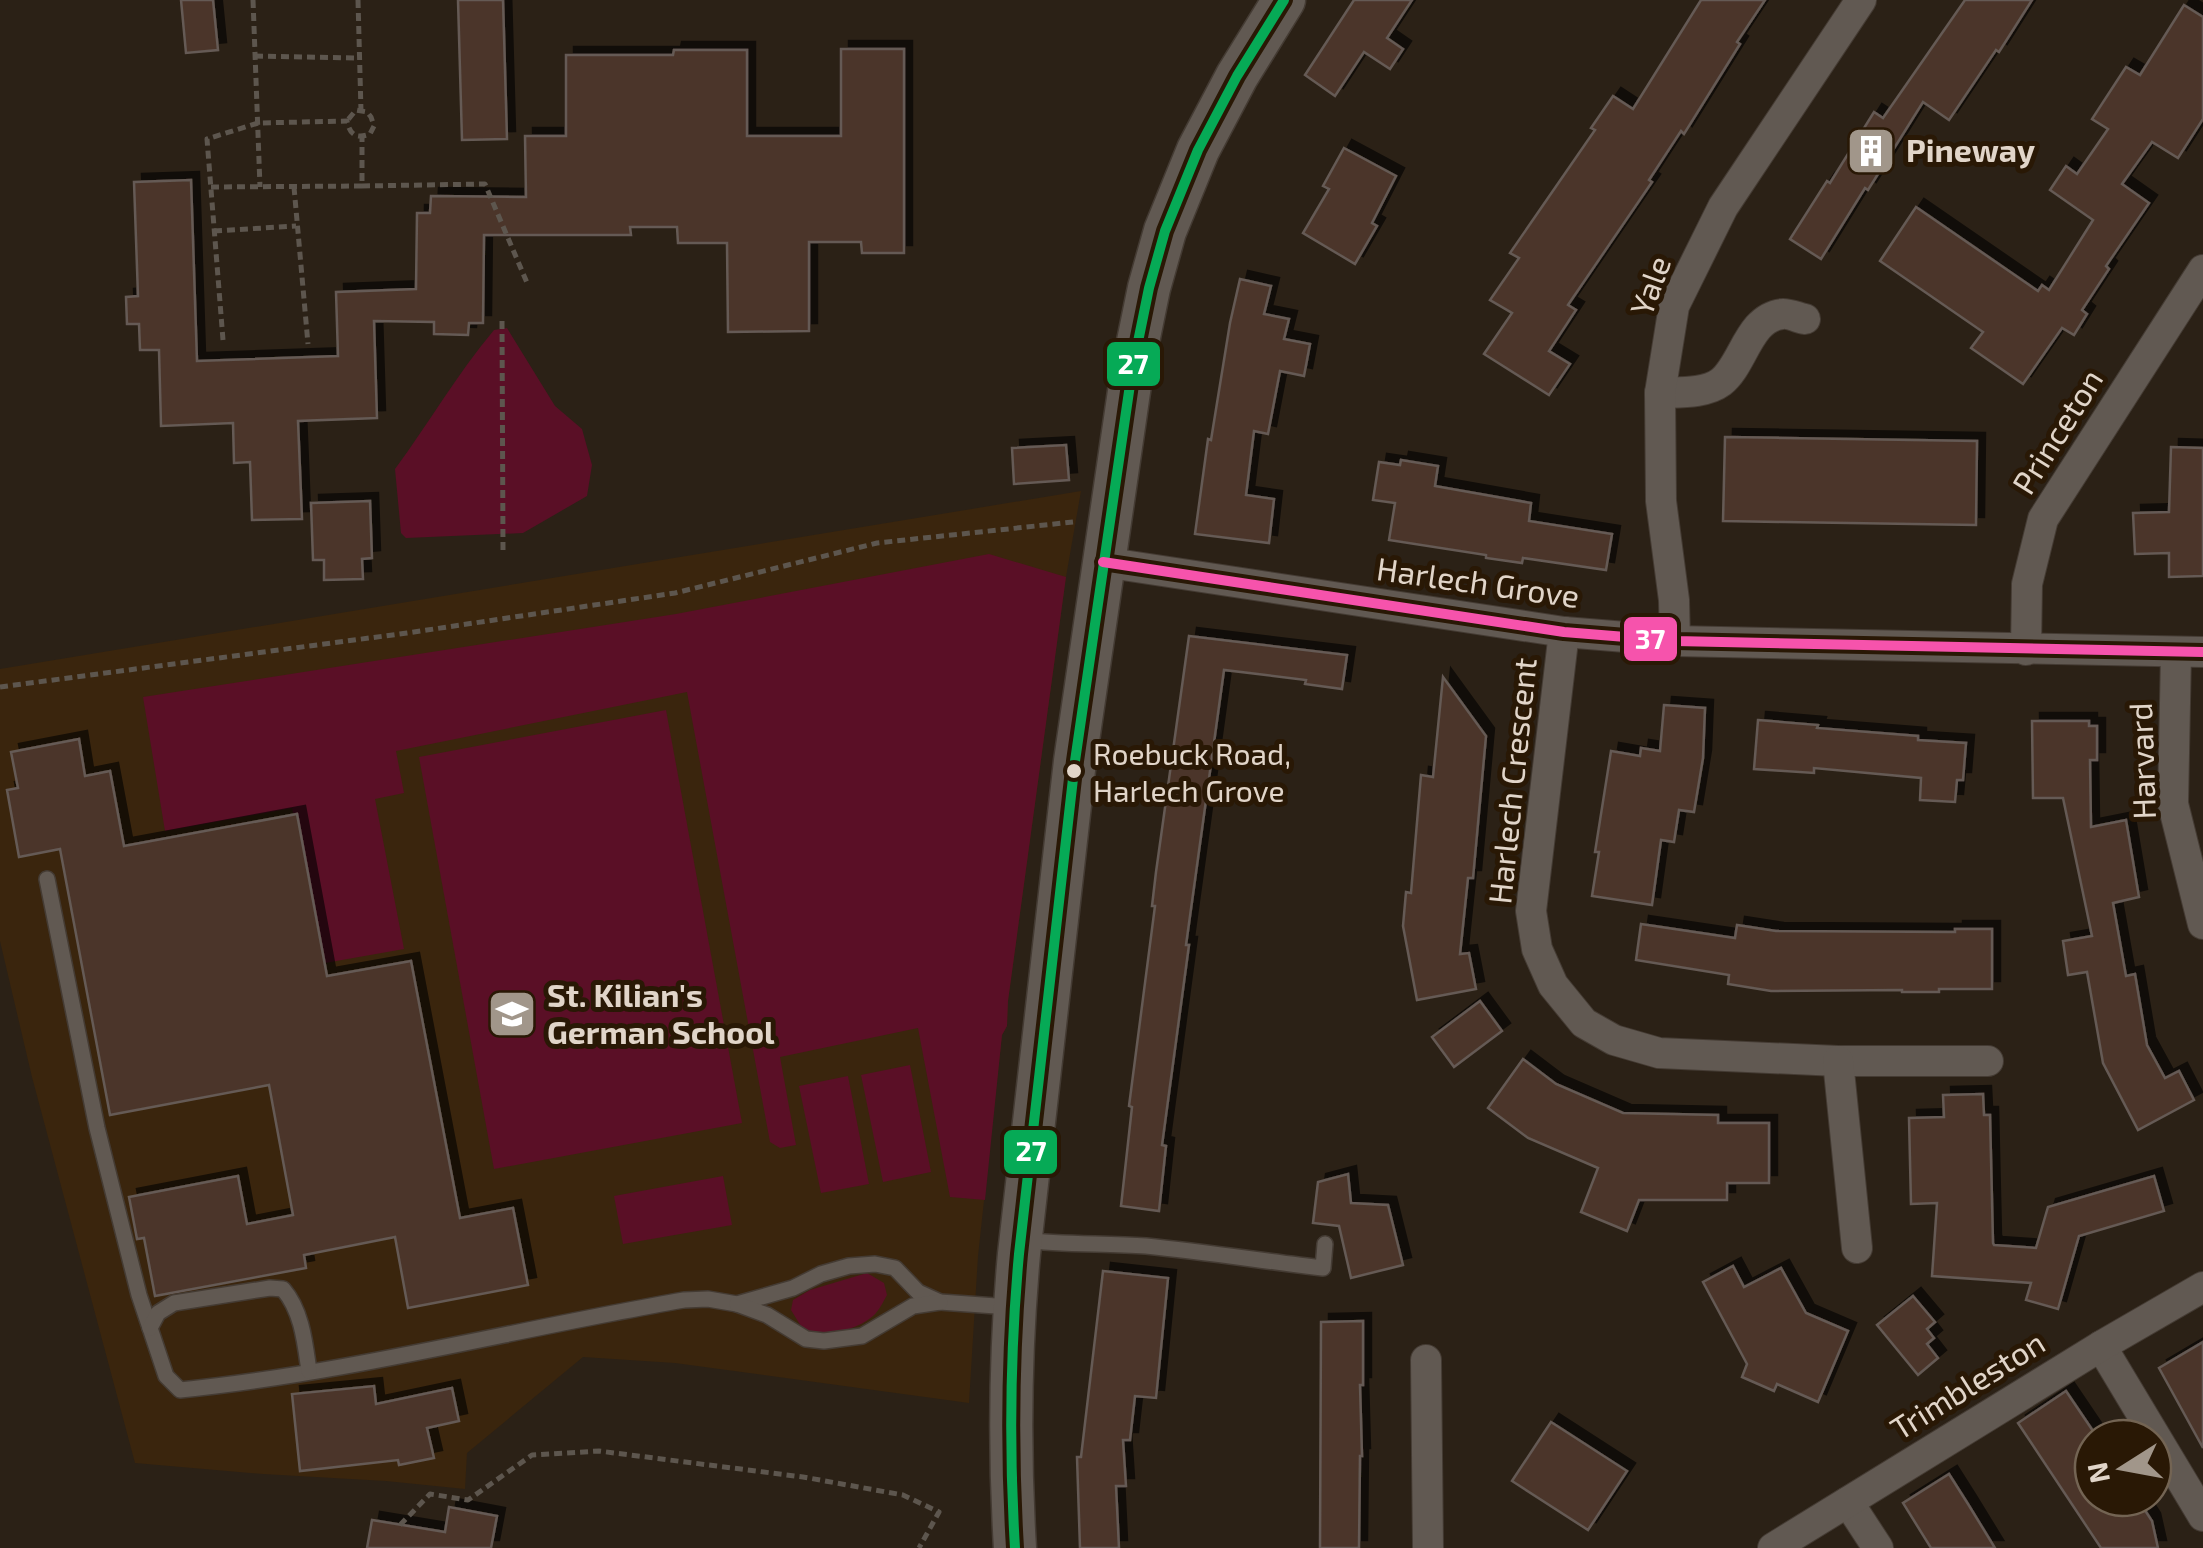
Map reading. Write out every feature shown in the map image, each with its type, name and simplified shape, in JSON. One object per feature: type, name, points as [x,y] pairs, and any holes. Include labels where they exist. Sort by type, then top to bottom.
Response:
[{"type":"street","points":[[1015,1548],[1010,1473],[1014,1307],[1020,1240],[1074,762],[1132,372],[1164,231],[1198,150],[1284,0]]},
{"type":"street","name":"Yale","points":[[1674,641],[1674,600],[1661,500],[1660,393],[1674,306],[1723,207],[1861,0]]},
{"type":"street","name":"Princeton","points":[[2026,650],[2027,584],[2043,519],[2203,270]]},
{"type":"street","points":[[1660,393],[1697,390],[1720,383],[1760,324],[1782,314],[1805,319]]},
{"type":"street","name":"Harlech Grove","points":[[1103,562],[1564,632],[1674,641],[2190,652]]},
{"type":"street","name":"Harlech Crescent","points":[[1564,632],[1532,912],[1537,949],[1552,985],[1584,1022],[1614,1040],[1659,1053],[1838,1061],[1988,1060]]},
{"type":"street","name":"Harvard","points":[[2190,652],[2173,804],[2203,924]]},
{"type":"street","points":[[1838,1061],[1856,1248]]},
{"type":"street","name":"Trimbleston","points":[[1772,1548],[2101,1346],[2203,1288]]},
{"type":"street","points":[[2101,1346],[2203,1516]]},
{"type":"street","points":[[1426,1360],[1428,1548]]},
{"type":"street","points":[[1848,1502],[1878,1548]]},
{"type":"lane","points":[[46,879],[97,1128],[139,1295],[166,1376],[180,1390],[310,1371],[684,1300],[737,1304],[767,1315],[806,1338],[824,1340],[862,1336],[912,1306],[940,1302],[1014,1307]]},
{"type":"lane","points":[[1020,1240],[1146,1246],[1323,1268],[1325,1244]]},
{"type":"lane","points":[[737,1304],[793,1288],[820,1274],[875,1264],[895,1268],[918,1292],[940,1302]]},
{"type":"lane","points":[[150,1328],[158,1314],[174,1304],[283,1289],[299,1317],[310,1371]]},
{"type":"path","points":[[253,0],[260,187]]},
{"type":"path","points":[[358,0],[361,111]]},
{"type":"path","points":[[255,56],[360,58]]},
{"type":"path","points":[[223,340],[208,139],[258,123],[347,121],[356,110],[367,112],[374,126],[370,134],[356,137],[349,131],[347,121]]},
{"type":"path","points":[[362,137],[362,186]]},
{"type":"path","points":[[211,187],[485,184],[528,285]]},
{"type":"path","points":[[294,187],[308,344]]},
{"type":"path","points":[[214,230],[297,226]]},
{"type":"path","points":[[502,320],[504,550]]},
{"type":"path","points":[[0,688],[675,593],[878,544],[1110,520]]},
{"type":"path","points":[[400,1525],[430,1494],[468,1500],[532,1455],[599,1451],[803,1476],[903,1495],[939,1512],[919,1548]]},
{"type":"shaded area","points":[[507,328],[555,406],[582,429],[592,465],[587,496],[523,533],[406,538],[401,533],[395,469],[494,330]]},
{"type":"shaded area","name":"St. Kilian's German School","points":[[1081,491],[1066,577],[1007,1026],[1002,1035],[978,1256],[969,1403],[675,1363],[583,1357],[467,1453],[465,1489],[135,1463],[32,1077],[0,941],[0,669]]},
{"type":"shaded area","points":[[989,554],[1066,577],[1007,1026],[1002,1035],[985,1200],[950,1197],[918,1028],[780,1057],[796,1145],[780,1148],[770,1142],[687,692],[396,751],[404,793],[375,799],[404,949],[325,963],[292,808],[165,831],[143,697],[676,614]]},
{"type":"shaded area","points":[[666,710],[742,1123],[494,1169],[419,757]]},
{"type":"shaded area","points":[[910,1065],[931,1172],[883,1182],[861,1075]]},
{"type":"shaded area","points":[[848,1076],[869,1184],[821,1193],[799,1086]]},
{"type":"shaded area","points":[[723,1176],[732,1225],[623,1244],[614,1196]]},
{"type":"shaded area","points":[[867,1273],[884,1283],[887,1295],[873,1316],[840,1331],[804,1331],[791,1310],[793,1300],[810,1290]]},
{"type":"building","points":[[181,0],[213,0],[218,50],[186,53]]},
{"type":"building","points":[[458,0],[503,0],[507,139],[462,140]]},
{"type":"building","points":[[1354,0],[1412,0],[1387,38],[1403,49],[1390,69],[1364,52],[1335,96],[1305,75]]},
{"type":"building","points":[[1701,0],[1765,0],[1684,134],[1681,131],[1649,180],[1652,182],[1568,305],[1576,310],[1549,351],[1570,364],[1549,395],[1484,354],[1512,313],[1490,300],[1519,258],[1510,253],[1595,130],[1591,128],[1613,96],[1633,109]]},
{"type":"building","points":[[1965,0],[2032,0],[1949,120],[1923,102],[1821,259],[1790,239],[1874,112],[1883,118]]},
{"type":"building","points":[[2184,5],[2203,17],[2203,119],[2178,158],[2152,142],[2122,184],[2149,203],[2106,266],[2109,269],[2082,310],[2087,314],[2074,335],[2062,328],[2023,384],[1971,348],[1983,332],[1880,261],[1916,207],[2038,291],[2042,285],[2049,290],[2093,220],[2050,190],[2066,166],[2077,174],[2108,129],[2092,119],[2126,67],[2140,75]]},
{"type":"building","points":[[841,49],[904,49],[904,253],[862,253],[861,242],[809,242],[809,331],[728,332],[727,243],[678,243],[677,227],[630,227],[631,235],[484,235],[483,323],[469,323],[468,335],[434,334],[434,322],[374,321],[377,418],[298,421],[302,519],[252,520],[250,462],[234,463],[233,423],[161,426],[159,350],[140,350],[139,324],[127,324],[126,297],[138,296],[134,182],[191,180],[197,361],[338,356],[336,292],[416,289],[417,213],[430,213],[431,196],[526,197],[525,136],[566,136],[566,55],[747,50],[747,136],[841,136]]},
{"type":"building","points":[[1344,148],[1396,176],[1372,223],[1377,226],[1355,264],[1303,233],[1329,189],[1323,186]]},
{"type":"building","points":[[1240,279],[1271,286],[1264,314],[1289,319],[1284,339],[1310,344],[1304,376],[1280,371],[1268,434],[1254,431],[1246,495],[1274,499],[1269,543],[1195,534],[1208,439],[1211,440]]},
{"type":"building","points":[[1725,437],[1977,441],[1976,525],[1723,521]]},
{"type":"building","points":[[1066,445],[1069,480],[1014,484],[1012,448]]},
{"type":"building","points":[[2171,447],[2203,448],[2203,576],[2169,577],[2169,553],[2135,554],[2133,513],[2169,512]]},
{"type":"building","points":[[1401,460],[1438,466],[1435,486],[1531,503],[1529,521],[1612,534],[1606,570],[1523,558],[1522,563],[1389,540],[1395,503],[1373,500],[1379,462],[1400,465]]},
{"type":"building","points":[[370,501],[372,558],[362,559],[363,579],[324,580],[324,560],[313,560],[311,503]]},
{"type":"building","points":[[1189,636],[1347,655],[1342,689],[1305,684],[1306,680],[1224,670],[1186,945],[1162,1145],[1166,1146],[1159,1211],[1121,1206],[1156,872]]},
{"type":"building","points":[[1443,677],[1486,736],[1473,878],[1468,878],[1460,954],[1469,953],[1476,989],[1417,1000],[1403,926],[1406,892],[1411,893],[1421,775],[1433,777]]},
{"type":"building","points":[[1664,705],[1705,708],[1703,758],[1694,812],[1679,810],[1674,842],[1661,840],[1652,905],[1592,896],[1611,751],[1640,756],[1641,748],[1660,751]]},
{"type":"building","points":[[1758,720],[1966,743],[1963,780],[1957,780],[1955,802],[1920,800],[1921,778],[1814,768],[1814,773],[1754,769]]},
{"type":"building","points":[[2032,721],[2089,721],[2089,726],[2097,726],[2097,760],[2090,760],[2091,827],[2126,820],[2139,897],[2113,903],[2126,976],[2135,974],[2147,1045],[2165,1078],[2179,1071],[2194,1100],[2138,1130],[2103,1063],[2087,972],[2068,975],[2063,941],[2092,936],[2063,798],[2033,798]]},
{"type":"building","points":[[79,739],[85,776],[110,771],[124,846],[297,814],[327,976],[411,961],[460,1218],[513,1208],[528,1285],[408,1308],[395,1237],[304,1255],[306,1268],[155,1296],[144,1238],[137,1239],[129,1197],[238,1176],[247,1224],[293,1215],[269,1085],[110,1115],[60,849],[19,857],[7,790],[18,788],[11,752]]},
{"type":"building","points":[[1641,924],[1735,938],[1737,925],[1776,931],[1992,929],[1992,989],[1771,991],[1728,984],[1729,975],[1636,960]]},
{"type":"building","points":[[1480,1001],[1502,1031],[1454,1067],[1432,1037]]},
{"type":"building","points":[[1523,1059],[1556,1084],[1623,1113],[1718,1115],[1718,1123],[1769,1123],[1769,1183],[1727,1183],[1727,1200],[1639,1200],[1627,1231],[1581,1212],[1598,1168],[1528,1138],[1488,1108]]},
{"type":"building","points":[[1983,1094],[1984,1115],[1990,1115],[1994,1245],[2036,1248],[2048,1207],[2154,1176],[2164,1211],[2079,1236],[2058,1309],[2026,1300],[2031,1283],[1932,1276],[1937,1203],[1911,1204],[1909,1118],[1944,1117],[1943,1095]]},
{"type":"building","points":[[1348,1174],[1351,1203],[1388,1205],[1403,1265],[1351,1278],[1339,1226],[1313,1223],[1318,1182]]},
{"type":"building","points":[[1733,1266],[1744,1287],[1781,1268],[1806,1313],[1848,1331],[1818,1402],[1777,1384],[1774,1391],[1742,1377],[1747,1364],[1703,1282]]},
{"type":"building","points":[[1103,1271],[1168,1278],[1156,1398],[1135,1396],[1130,1440],[1123,1440],[1126,1486],[1116,1486],[1119,1548],[1080,1548],[1077,1457],[1081,1457]]},
{"type":"building","points":[[1913,1296],[1935,1322],[1927,1329],[1934,1338],[1927,1344],[1938,1358],[1918,1375],[1877,1325]]},
{"type":"building","points":[[1363,1321],[1359,1548],[1320,1548],[1321,1322]]},
{"type":"building","points":[[2203,1342],[2203,1448],[2159,1368]]},
{"type":"building","points":[[374,1386],[376,1404],[452,1388],[459,1421],[427,1428],[434,1458],[399,1465],[398,1460],[300,1471],[292,1394]]},
{"type":"building","points":[[2066,1391],[2084,1418],[2073,1418],[2073,1506],[2018,1423]]},
{"type":"building","points":[[1551,1422],[1627,1471],[1588,1530],[1512,1481]]},
{"type":"building","points":[[1949,1474],[1995,1548],[1931,1548],[1903,1503]]},
{"type":"building","points":[[449,1507],[497,1516],[491,1548],[367,1548],[372,1520],[445,1532]]},
{"type":"building","points":[[2081,1518],[2152,1521],[2158,1548],[2101,1548]]},
{"type":"transit line","name":"27","points":[[1015,1548],[1011,1401],[1019,1254],[1075,761],[1132,371],[1165,231],[1198,150],[1284,0]]},
{"type":"transit line","name":"37","points":[[1103,562],[1564,632],[1675,641],[2203,652]]},
{"type":"place","name":"Pineway","points":[[1871,151]]},
{"type":"place","name":"Roebuck Road, Harlech Grove","points":[[1074,771]]},
{"type":"place","name":"St. Kilian's German School","points":[[512,1014]]}]
